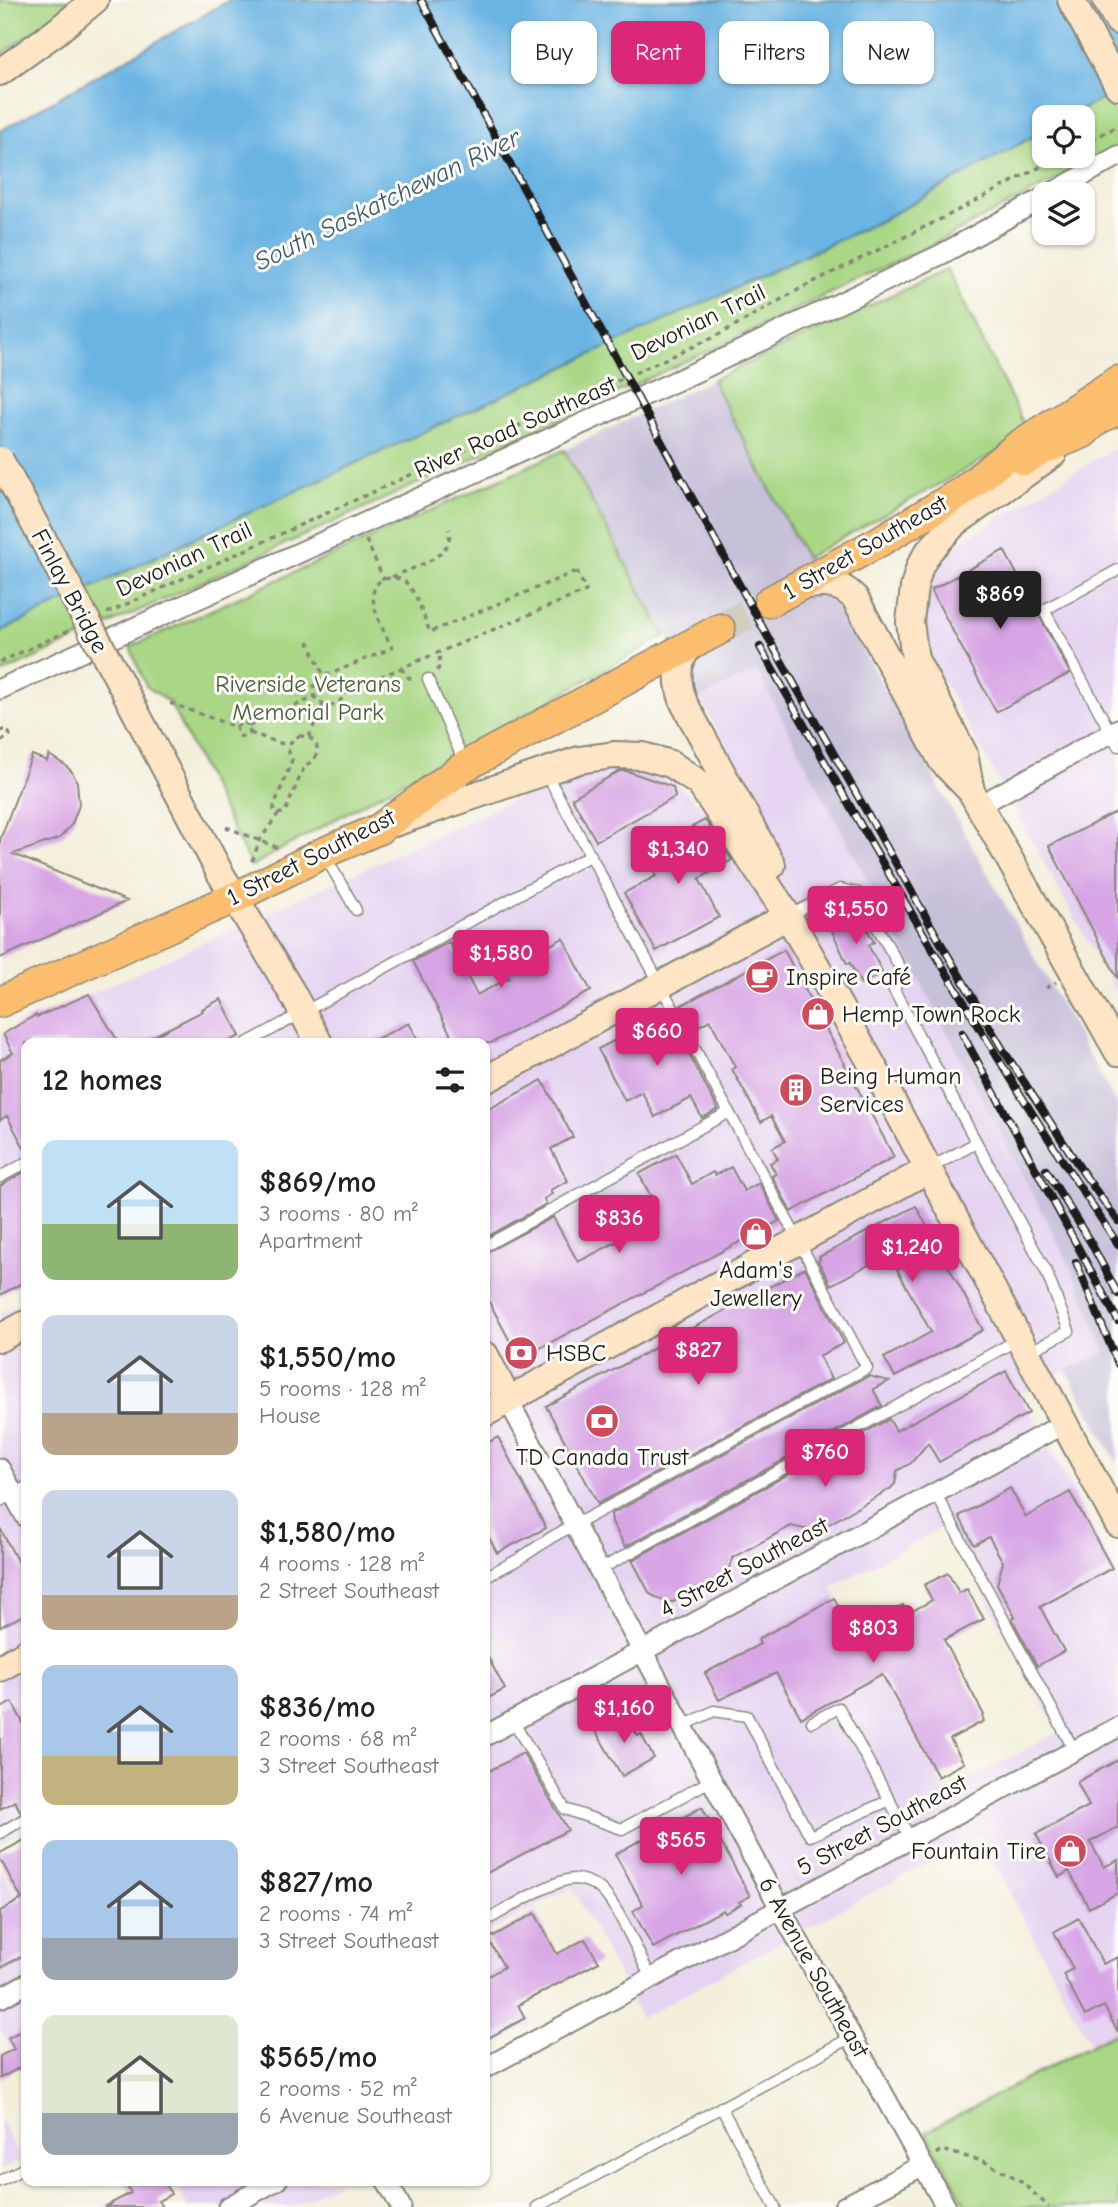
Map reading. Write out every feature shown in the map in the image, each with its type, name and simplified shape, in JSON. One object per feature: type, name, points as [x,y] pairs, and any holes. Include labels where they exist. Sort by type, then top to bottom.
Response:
[{"type":"main road","name":"1 Street Southeast","points":[[769,602],[962,492],[1018,446],[1118,381]]},
{"type":"main road","name":"1 Street Southeast","points":[[962,492],[991,481],[1041,450],[1083,433],[1098,419],[1118,409]]},
{"type":"main road","name":"1 Street Southeast","points":[[0,1002],[236,897],[323,853],[379,829],[465,766],[720,629]]},
{"type":"street","points":[[0,72],[95,0]]},
{"type":"street","points":[[1071,0],[1118,86]]},
{"type":"street","points":[[1107,0],[1118,21]]},
{"type":"street","points":[[1071,182],[1118,156]]},
{"type":"street","name":"River Road Southeast","points":[[0,689],[700,370],[942,254],[1032,204]]},
{"type":"street","points":[[976,798],[964,754],[915,659],[910,622],[914,587],[920,566],[929,551],[954,524],[1083,433]]},
{"type":"street","name":"Finlay Bridge","points":[[0,460],[220,873],[236,897]]},
{"type":"street","points":[[800,586],[833,584],[855,598],[942,761],[976,798],[1118,1052]]},
{"type":"street","points":[[693,643],[682,657],[678,668],[681,697],[777,873],[788,916]]},
{"type":"street","points":[[976,798],[1116,736]]},
{"type":"street","points":[[379,829],[579,760],[614,755],[643,756],[671,764],[699,784],[788,916],[929,1169],[1118,1524]]},
{"type":"street","points":[[236,897],[316,1038]]},
{"type":"street","points":[[490,1077],[788,916]]},
{"type":"street","points":[[490,1410],[929,1169]]},
{"type":"street","points":[[0,1338],[21,1327]]},
{"type":"street","name":"6 Avenue Southeast","points":[[490,1364],[780,1908],[946,2207]]},
{"type":"street","name":"4 Street Southeast","points":[[490,1733],[1065,1423]]},
{"type":"street","points":[[0,1469],[13,1494]]},
{"type":"street","points":[[0,1668],[21,1656]]},
{"type":"street","name":"5 Street Southeast","points":[[490,2065],[1118,1727]]},
{"type":"street","points":[[0,1998],[21,1987]]},
{"type":"street","points":[[844,2207],[923,2165]]},
{"type":"street","points":[[228,2207],[266,2186]]},
{"type":"street","points":[[389,2186],[401,2207]]},
{"type":"lane","points":[[1116,736],[1044,610],[1118,570]]},
{"type":"lane","points":[[428,679],[465,766]]},
{"type":"lane","points":[[490,1574],[575,1525],[867,1368],[545,772]]},
{"type":"lane","points":[[323,853],[356,910]]},
{"type":"lane","points":[[256,1038],[591,855]]},
{"type":"lane","points":[[599,1570],[1023,1346],[1069,1331],[1046,1271],[894,990],[902,971],[858,893],[839,889],[788,916]]},
{"type":"lane","points":[[490,1243],[729,1112]]},
{"type":"lane","points":[[929,1169],[976,1143]]},
{"type":"lane","points":[[0,1177],[21,1166]]},
{"type":"lane","points":[[935,1492],[1074,1750]]},
{"type":"lane","points":[[812,1722],[839,1708],[910,1838]]},
{"type":"lane","points":[[682,1726],[714,1711],[747,1716],[810,1836],[890,1800]]},
{"type":"lane","points":[[513,1721],[565,1810],[622,1829],[713,1780]]},
{"type":"lane","points":[[0,1833],[21,1821]]},
{"type":"lane","points":[[490,1918],[554,1884],[572,1879],[586,1881],[600,1888],[612,1903],[652,1978]]},
{"type":"lane","points":[[537,2207],[852,2037]]},
{"type":"lane","points":[[721,2107],[775,2207]]},
{"type":"lane","points":[[0,2181],[21,2170]]},
{"type":"path","points":[[1095,137],[1118,125]]},
{"type":"path","name":"Devonian Trail","points":[[99,617],[718,335],[807,285],[1038,168]]},
{"type":"path","points":[[390,578],[408,584],[430,632],[577,571],[586,591],[346,691],[338,704],[323,705],[315,697],[313,687],[323,675],[392,648],[372,601],[378,583],[441,554],[449,543],[449,529]]},
{"type":"path","points":[[0,662],[75,628]]},
{"type":"path","points":[[309,641],[323,675]]},
{"type":"path","points":[[249,726],[315,697]]},
{"type":"path","points":[[170,703],[236,727]]},
{"type":"path","points":[[309,737],[323,705]]},
{"type":"path","points":[[236,727],[246,723],[250,733]]},
{"type":"path","points":[[236,727],[242,737],[250,733],[289,746]]},
{"type":"path","points":[[0,731],[7,729],[10,735],[0,742]]},
{"type":"path","points":[[252,861],[260,840],[278,814],[285,812],[304,765],[316,757],[318,748],[309,737],[295,738],[289,746],[292,760],[274,806],[278,814]]},
{"type":"path","points":[[226,827],[278,848]]},
{"type":"path","points":[[923,2165],[941,2150],[983,2161],[1018,2179],[1049,2207]]},
{"type":"shaded area","points":[[712,380],[1118,1107],[1118,1465],[1066,1370],[1106,1352],[1071,1267],[757,671],[700,698],[564,450]]},
{"type":"shaded area","points":[[1118,446],[1118,996],[937,670],[924,638],[922,618],[928,586],[958,543]]},
{"type":"shaded area","points":[[757,671],[1071,1266],[1106,1352],[1021,1394],[1118,1575],[1118,2031],[1091,2045],[979,1835],[641,2018],[572,1887],[490,1931],[490,1038],[21,1038],[21,1257],[0,1218],[0,1036],[574,772],[626,765],[643,769],[677,785],[702,810],[747,786],[700,698]],"holes":[[[946,1525],[1058,1732],[946,1793],[832,1587]]]},
{"type":"shaded area","points":[[21,1302],[21,1833],[0,1844],[0,1313]]},
{"type":"shaded area","points":[[0,1866],[21,1906],[21,2068],[0,2032]]},
{"type":"shaded area","points":[[490,1946],[532,2024],[490,2047]]},
{"type":"shaded area","points":[[0,2120],[21,2160],[0,2171]]},
{"type":"shaded area","points":[[177,2186],[332,2186],[292,2207],[188,2207]]},
{"type":"green space","points":[[0,0],[71,0],[58,13],[0,56]]},
{"type":"green space","points":[[1118,90],[1118,147],[1095,159],[1095,105],[1090,105]]},
{"type":"green space","points":[[1032,137],[1032,168],[1078,168],[1051,182],[1032,182],[1032,192],[939,241],[695,357],[0,674],[0,632],[203,534],[882,220]]},
{"type":"green space","points":[[947,269],[1029,434],[806,558],[712,380]]},
{"type":"green space","name":"Riverside Veterans Memorial Park","points":[[564,450],[665,636],[251,866],[170,703],[146,686],[130,647]]},
{"type":"green space","points":[[1118,2031],[1118,2207],[967,2207],[926,2132]]},
{"type":"water","name":"South Saskatchewan River","points":[[230,0],[1118,0],[1118,90],[1090,105],[1032,105],[1032,137],[882,220],[203,534],[0,632],[0,131]]},
{"type":"building","points":[[1004,550],[1070,673],[996,712],[931,590]]},
{"type":"building","points":[[32,755],[47,761],[49,755],[72,772],[77,782],[79,805],[72,824],[60,838],[13,854],[127,901],[0,958],[0,840]]},
{"type":"building","points":[[620,771],[673,787],[675,797],[596,841],[572,798]]},
{"type":"building","points":[[1118,811],[1118,979],[1049,846]]},
{"type":"building","points":[[705,820],[732,860],[699,879],[719,917],[656,951],[624,893],[656,876],[644,853]]},
{"type":"building","points":[[857,910],[874,942],[868,945],[883,973],[861,984],[850,963],[847,964],[829,924]]},
{"type":"building","points":[[511,938],[521,955],[543,944],[545,948],[563,938],[591,991],[491,1043],[490,1038],[452,1038],[413,961],[449,942],[477,995],[509,978],[492,948]]},
{"type":"building","points":[[784,950],[894,1157],[791,1212],[772,1176],[776,1174],[770,1163],[778,1159],[772,1148],[785,1141],[771,1116],[761,1122],[732,1069],[735,1067],[710,1020],[693,1029],[680,1006]]},
{"type":"building","points":[[89,994],[116,1038],[21,1038],[21,1142],[7,1116],[0,1120],[0,1060],[13,1053],[3,1034],[36,1015],[37,1017]]},
{"type":"building","points":[[221,999],[240,1036],[150,1038],[203,1011],[202,1009]]},
{"type":"building","points":[[667,1013],[718,1109],[702,1118],[691,1098],[655,1117],[642,1092],[625,1101],[598,1049]]},
{"type":"building","points":[[409,1023],[417,1038],[378,1038]]},
{"type":"building","points":[[542,1080],[573,1137],[551,1149],[568,1181],[550,1190],[552,1194],[544,1199],[546,1204],[490,1235],[490,1108]]},
{"type":"building","points":[[676,1154],[692,1184],[713,1172],[715,1175],[731,1167],[744,1191],[759,1183],[779,1221],[527,1355],[515,1351],[490,1304],[490,1250],[553,1217],[578,1262],[624,1238],[616,1222],[654,1202],[639,1174]]},
{"type":"building","points":[[21,1174],[21,1284],[0,1295],[0,1186]]},
{"type":"building","points":[[916,1206],[983,1330],[895,1377],[884,1358],[931,1332],[889,1254],[831,1285],[818,1261],[819,1257]]},
{"type":"building","points":[[805,1268],[844,1343],[819,1356],[831,1379],[598,1504],[546,1406]]},
{"type":"building","points":[[1006,1371],[1029,1413],[939,1462],[928,1443],[911,1463],[897,1471],[895,1484],[890,1489],[820,1529],[809,1530],[791,1526],[732,1558],[730,1569],[723,1579],[673,1602],[665,1602],[650,1594],[632,1560],[889,1419],[896,1431]]},
{"type":"building","points":[[868,1376],[889,1381],[873,1389],[882,1406],[625,1547],[612,1522],[611,1514]]},
{"type":"building","points":[[498,1437],[546,1528],[497,1553],[490,1540],[490,1441]]},
{"type":"building","points":[[1010,1488],[1026,1517],[1070,1492],[1112,1568],[1040,1607],[1064,1651],[1037,1666],[997,1584],[1003,1562],[989,1537],[974,1545],[959,1516]]},
{"type":"building","points":[[0,1528],[21,1568],[21,1616],[0,1627]]},
{"type":"building","points":[[948,1573],[959,1593],[967,1589],[984,1619],[944,1640],[984,1715],[984,1721],[950,1739],[964,1763],[938,1777],[882,1674],[801,1718],[776,1673],[719,1700],[705,1673],[760,1644],[758,1639],[834,1598],[853,1631],[903,1605],[907,1614],[932,1600],[924,1585]]},
{"type":"building","points":[[490,1661],[505,1689],[490,1697]]},
{"type":"building","points":[[12,1702],[21,1719],[21,1813],[15,1801],[0,1809],[0,1709]]},
{"type":"building","points":[[625,1714],[638,1736],[641,1734],[654,1758],[622,1776],[595,1730]]},
{"type":"building","points":[[523,1753],[568,1830],[490,1871],[490,1770]]},
{"type":"building","name":"Fountain Tire","points":[[1118,1760],[1118,1827],[1090,1842],[1104,1867],[1118,1860],[1118,1893],[1089,1908],[1069,1871],[1059,1877],[1036,1834],[1089,1806],[1077,1782]]},
{"type":"building","points":[[702,1807],[750,1896],[725,1913],[723,1910],[653,1948],[633,1911],[643,1905],[615,1854]]},
{"type":"building","points":[[21,1842],[21,1897],[0,1859],[0,1853]]},
{"type":"building","points":[[21,1900],[21,1957],[0,1968],[0,1911]]},
{"type":"building","points":[[535,1913],[557,1954],[585,1939],[599,1962],[518,2005],[525,2018],[490,2037],[490,1975],[504,1967],[490,1938]]},
{"type":"building","points":[[1079,1918],[1103,1964],[1118,1957],[1118,2032],[1104,2006],[1085,2016],[1063,1974],[1073,1969],[1054,1932]]},
{"type":"building","points":[[21,2031],[21,2067],[0,2078],[0,2056],[14,2049],[8,2038]]},
{"type":"building","points":[[127,2186],[167,2186],[171,2194],[158,2201],[162,2207],[104,2207],[131,2193]]},
{"type":"tunnel","points":[[720,629],[769,602]]},
{"type":"railway","points":[[421,0],[770,641],[943,947],[1002,1048],[1118,1221]]},
{"type":"railway","points":[[760,647],[977,1024],[1118,1244]]},
{"type":"railway","points":[[962,1033],[1118,1321]]},
{"type":"railway","points":[[1046,1170],[1091,1243],[1118,1294]]},
{"type":"railway","points":[[1076,1262],[1118,1364]]},
{"type":"place","name":"Inspire Café","points":[[762,977]]},
{"type":"place","name":"Hemp Town Rock","points":[[818,1014]]},
{"type":"place","name":"Being Human Services","points":[[796,1090]]},
{"type":"place","name":"Adam's Jewellery","points":[[756,1234]]},
{"type":"place","name":"HSBC","points":[[521,1353]]},
{"type":"place","name":"TD Canada Trust","points":[[602,1421]]},
{"type":"place","name":"Fountain Tire","points":[[1070,1851]]}]
